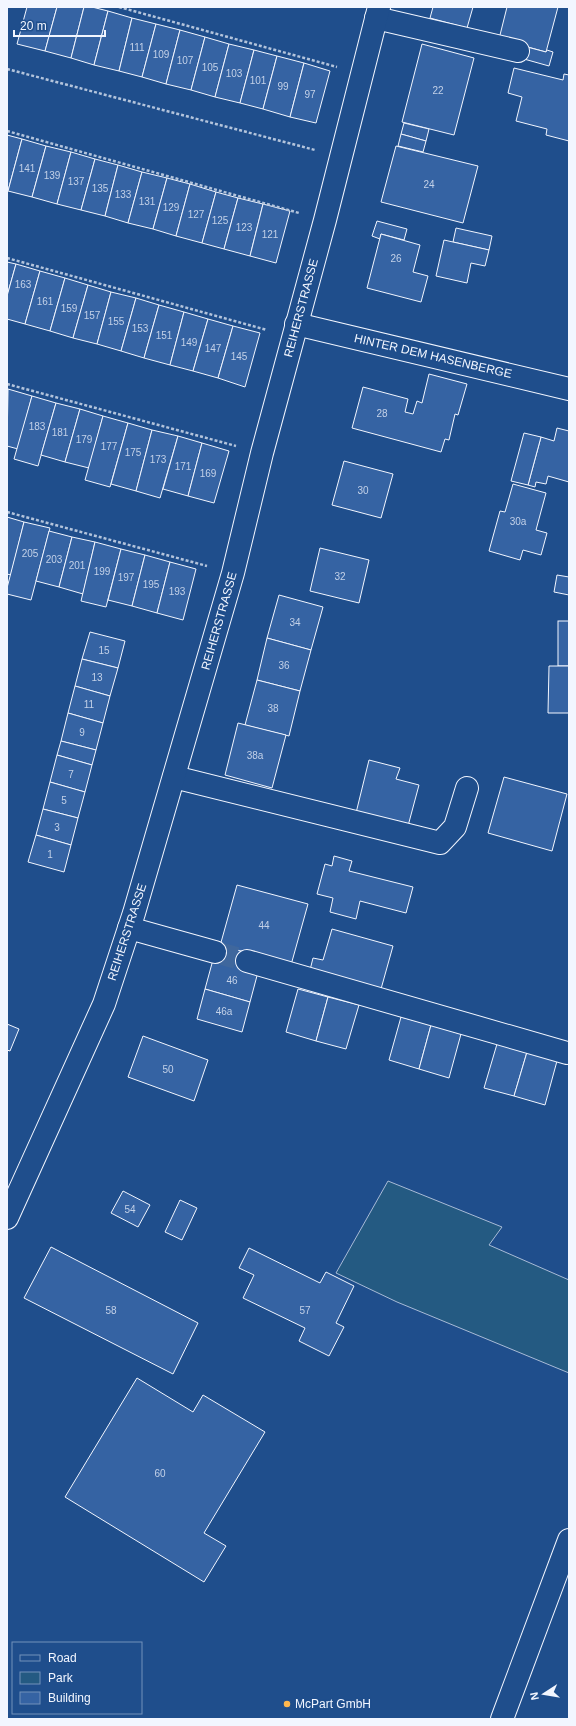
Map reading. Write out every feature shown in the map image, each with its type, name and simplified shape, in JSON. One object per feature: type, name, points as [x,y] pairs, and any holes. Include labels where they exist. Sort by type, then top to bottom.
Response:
[{"type":"street","name":"REIHERSTRASSE","points":[[8,1214],[104,1004],[129,928],[233,573],[262,453],[294,330],[325,220],[377,12]]},
{"type":"street","points":[[377,12],[518,51]]},
{"type":"street","name":"HINTER DEM HASENBERGE","points":[[294,330],[569,389]]},
{"type":"street","points":[[174,777],[440,843],[455,827],[467,788]]},
{"type":"street","points":[[129,928],[215,952]]},
{"type":"street","points":[[247,960],[567,1053]]},
{"type":"street","points":[[502,1719],[569,1540]]},
{"type":"path","points":[[119,7],[361,74]]},
{"type":"path","points":[[7,69],[340,157]]},
{"type":"path","points":[[7,131],[325,220]]},
{"type":"path","points":[[7,258],[294,330]]},
{"type":"path","points":[[7,384],[262,453]]},
{"type":"path","points":[[7,512],[233,573]]},
{"type":"green space","points":[[388,1181],[502,1227],[489,1245],[569,1280],[569,1373],[397,1302],[336,1273]]},
{"type":"building","points":[[27,7],[57,7],[45,51],[17,44]]},
{"type":"building","points":[[57,7],[84,7],[71,58],[45,51]]},
{"type":"building","points":[[84,7],[92,7],[108,11],[94,65],[71,58]]},
{"type":"building","points":[[433,7],[473,7],[467,28],[430,18]]},
{"type":"building","points":[[507,7],[558,7],[546,52],[499,39]]},
{"type":"building","points":[[108,11],[132,18],[119,71],[94,65]]},
{"type":"building","points":[[132,18],[156,24],[142,77],[119,71]]},
{"type":"building","points":[[156,24],[180,30],[166,84],[142,77]]},
{"type":"building","points":[[180,30],[205,37],[191,90],[166,84]]},
{"type":"building","points":[[205,37],[229,44],[215,97],[191,90]]},
{"type":"building","points":[[229,44],[254,50],[240,103],[215,97]]},
{"type":"building","points":[[422,44],[474,58],[454,135],[402,122]]},
{"type":"building","points":[[527,47],[546,52],[547,50],[553,52],[549,66],[524,59]]},
{"type":"building","points":[[254,50],[277,56],[263,109],[240,103]]},
{"type":"building","points":[[277,56],[304,63],[290,117],[263,109]]},
{"type":"building","points":[[304,63],[330,71],[316,123],[290,117]]},
{"type":"building","points":[[514,68],[563,80],[564,74],[569,75],[569,141],[546,135],[547,129],[516,121],[522,97],[508,93]]},
{"type":"building","points":[[404,123],[429,129],[426,141],[401,134]]},
{"type":"building","points":[[401,134],[426,141],[423,152],[398,146]]},
{"type":"building","points":[[7,135],[22,139],[8,191],[7,190]]},
{"type":"building","points":[[22,139],[46,146],[32,197],[8,191]]},
{"type":"building","points":[[46,146],[71,152],[57,204],[32,197]]},
{"type":"building","points":[[396,146],[478,166],[463,223],[381,202]]},
{"type":"building","points":[[71,152],[95,159],[81,210],[57,204]]},
{"type":"building","points":[[95,159],[118,165],[105,216],[81,210]]},
{"type":"building","points":[[118,165],[142,172],[128,223],[105,216]]},
{"type":"building","points":[[142,172],[167,178],[153,229],[128,223]]},
{"type":"building","points":[[167,178],[190,184],[176,236],[153,229]]},
{"type":"building","points":[[190,184],[216,192],[202,243],[176,236]]},
{"type":"building","points":[[216,192],[238,198],[224,249],[202,243]]},
{"type":"building","points":[[238,198],[263,204],[250,256],[224,249]]},
{"type":"building","points":[[263,204],[290,211],[276,263],[250,256]]},
{"type":"building","points":[[377,221],[407,229],[404,240],[381,234],[380,239],[372,236]]},
{"type":"building","points":[[456,228],[492,236],[489,250],[453,242]]},
{"type":"building","points":[[381,234],[420,245],[413,272],[428,276],[421,302],[367,288]]},
{"type":"building","points":[[444,240],[489,250],[485,266],[471,263],[467,283],[436,276]]},
{"type":"building","points":[[7,262],[16,264],[7,296]]},
{"type":"building","points":[[16,264],[40,271],[25,324],[7,319],[7,296]]},
{"type":"building","points":[[40,271],[65,278],[50,331],[25,324]]},
{"type":"building","points":[[65,278],[88,285],[73,338],[50,331]]},
{"type":"building","points":[[88,285],[111,292],[97,344],[73,338]]},
{"type":"building","points":[[111,292],[136,298],[121,351],[97,344]]},
{"type":"building","points":[[136,298],[159,305],[144,358],[121,351]]},
{"type":"building","points":[[159,305],[184,312],[170,365],[144,358]]},
{"type":"building","points":[[184,312],[208,319],[193,371],[170,365]]},
{"type":"building","points":[[208,319],[233,326],[218,378],[193,371]]},
{"type":"building","points":[[233,326],[260,333],[245,387],[218,378]]},
{"type":"building","points":[[429,374],[467,384],[458,415],[455,414],[449,440],[445,439],[441,452],[352,428],[363,387],[408,399],[405,412],[413,414],[417,401],[422,403]]},
{"type":"building","points":[[8,389],[32,396],[18,449],[7,446]]},
{"type":"building","points":[[32,396],[56,403],[38,466],[14,459]]},
{"type":"building","points":[[56,403],[80,409],[65,462],[41,455]]},
{"type":"building","points":[[80,409],[103,416],[89,468],[65,462]]},
{"type":"building","points":[[103,416],[128,423],[110,487],[85,480]]},
{"type":"building","points":[[128,423],[152,430],[136,491],[111,484]]},
{"type":"building","points":[[557,428],[569,431],[569,482],[548,476],[546,484],[536,482],[535,487],[528,485],[541,437],[554,441]]},
{"type":"building","points":[[152,430],[178,436],[160,498],[136,491]]},
{"type":"building","points":[[524,433],[541,437],[528,485],[511,481]]},
{"type":"building","points":[[178,436],[202,443],[188,496],[163,489]]},
{"type":"building","points":[[202,443],[229,451],[214,503],[188,496]]},
{"type":"building","points":[[344,461],[393,474],[381,518],[332,505]]},
{"type":"building","points":[[513,484],[546,493],[536,530],[547,533],[541,555],[523,550],[520,560],[489,551],[500,511],[505,512]]},
{"type":"building","points":[[7,517],[24,522],[11,575],[7,574]]},
{"type":"building","points":[[24,522],[50,528],[31,600],[7,594],[7,588]]},
{"type":"building","points":[[49,531],[72,537],[59,587],[36,581]]},
{"type":"building","points":[[72,537],[95,542],[83,594],[59,587]]},
{"type":"building","points":[[95,542],[121,549],[106,607],[81,601]]},
{"type":"building","points":[[320,548],[369,560],[359,603],[310,591]]},
{"type":"building","points":[[121,549],[145,555],[132,606],[108,600]]},
{"type":"building","points":[[145,555],[170,562],[157,613],[132,606]]},
{"type":"building","points":[[170,562],[196,569],[183,620],[157,613]]},
{"type":"building","points":[[557,575],[569,577],[569,595],[554,592]]},
{"type":"building","points":[[279,595],[323,607],[311,650],[267,638]]},
{"type":"building","points":[[558,621],[569,621],[569,666],[558,666]]},
{"type":"building","points":[[90,632],[125,641],[118,668],[82,659]]},
{"type":"building","points":[[267,638],[311,650],[300,691],[257,680]]},
{"type":"building","points":[[82,659],[118,668],[110,696],[75,686]]},
{"type":"building","points":[[549,666],[569,666],[569,713],[548,713]]},
{"type":"building","points":[[257,680],[300,691],[289,736],[245,725]]},
{"type":"building","points":[[75,686],[110,696],[103,723],[68,713]]},
{"type":"building","points":[[68,713],[103,723],[96,750],[61,741]]},
{"type":"building","points":[[238,723],[286,735],[272,788],[225,775]]},
{"type":"building","points":[[61,741],[96,750],[92,765],[57,755]]},
{"type":"building","points":[[57,755],[92,765],[85,792],[50,782]]},
{"type":"building","points":[[369,760],[400,768],[396,779],[419,785],[408,826],[356,813]]},
{"type":"building","points":[[504,777],[567,794],[552,851],[488,833]]},
{"type":"building","points":[[50,782],[85,792],[78,818],[43,809]]},
{"type":"building","points":[[43,809],[78,818],[71,845],[36,835]]},
{"type":"building","points":[[36,835],[71,845],[64,872],[28,862]]},
{"type":"building","points":[[334,856],[352,861],[349,871],[413,887],[406,913],[360,901],[356,919],[330,912],[333,898],[317,894],[325,864],[332,866]]},
{"type":"building","points":[[237,885],[308,904],[291,965],[220,946]]},
{"type":"building","points":[[332,929],[393,946],[381,989],[310,970],[313,958],[323,960]]},
{"type":"building","points":[[217,945],[249,953],[258,972],[250,1002],[205,989]]},
{"type":"building","points":[[205,989],[250,1002],[242,1032],[197,1019]]},
{"type":"building","points":[[298,989],[328,997],[316,1041],[286,1032]]},
{"type":"building","points":[[328,997],[359,1005],[346,1049],[316,1041]]},
{"type":"building","points":[[401,1017],[431,1025],[419,1069],[389,1060]]},
{"type":"building","points":[[7,1024],[19,1029],[10,1051],[7,1050]]},
{"type":"building","points":[[431,1025],[461,1034],[449,1078],[419,1069]]},
{"type":"building","points":[[143,1036],[208,1060],[194,1101],[128,1077]]},
{"type":"building","points":[[497,1044],[527,1052],[514,1096],[484,1088]]},
{"type":"building","points":[[527,1052],[557,1061],[545,1105],[514,1096]]},
{"type":"building","points":[[123,1191],[150,1205],[138,1227],[111,1213]]},
{"type":"building","points":[[180,1200],[197,1208],[182,1240],[165,1232]]},
{"type":"building","points":[[51,1247],[198,1323],[173,1374],[24,1298]]},
{"type":"building","points":[[249,1248],[320,1283],[326,1272],[354,1286],[336,1323],[344,1327],[329,1356],[299,1341],[305,1328],[243,1298],[254,1275],[239,1268]]},
{"type":"building","points":[[137,1378],[193,1412],[203,1395],[265,1432],[204,1533],[226,1546],[204,1582],[65,1497]]},
{"type":"tunnel","points":[[215,952],[247,961]]},
{"type":"place","name":"McPart GmbH","points":[[287,1704]]}]
